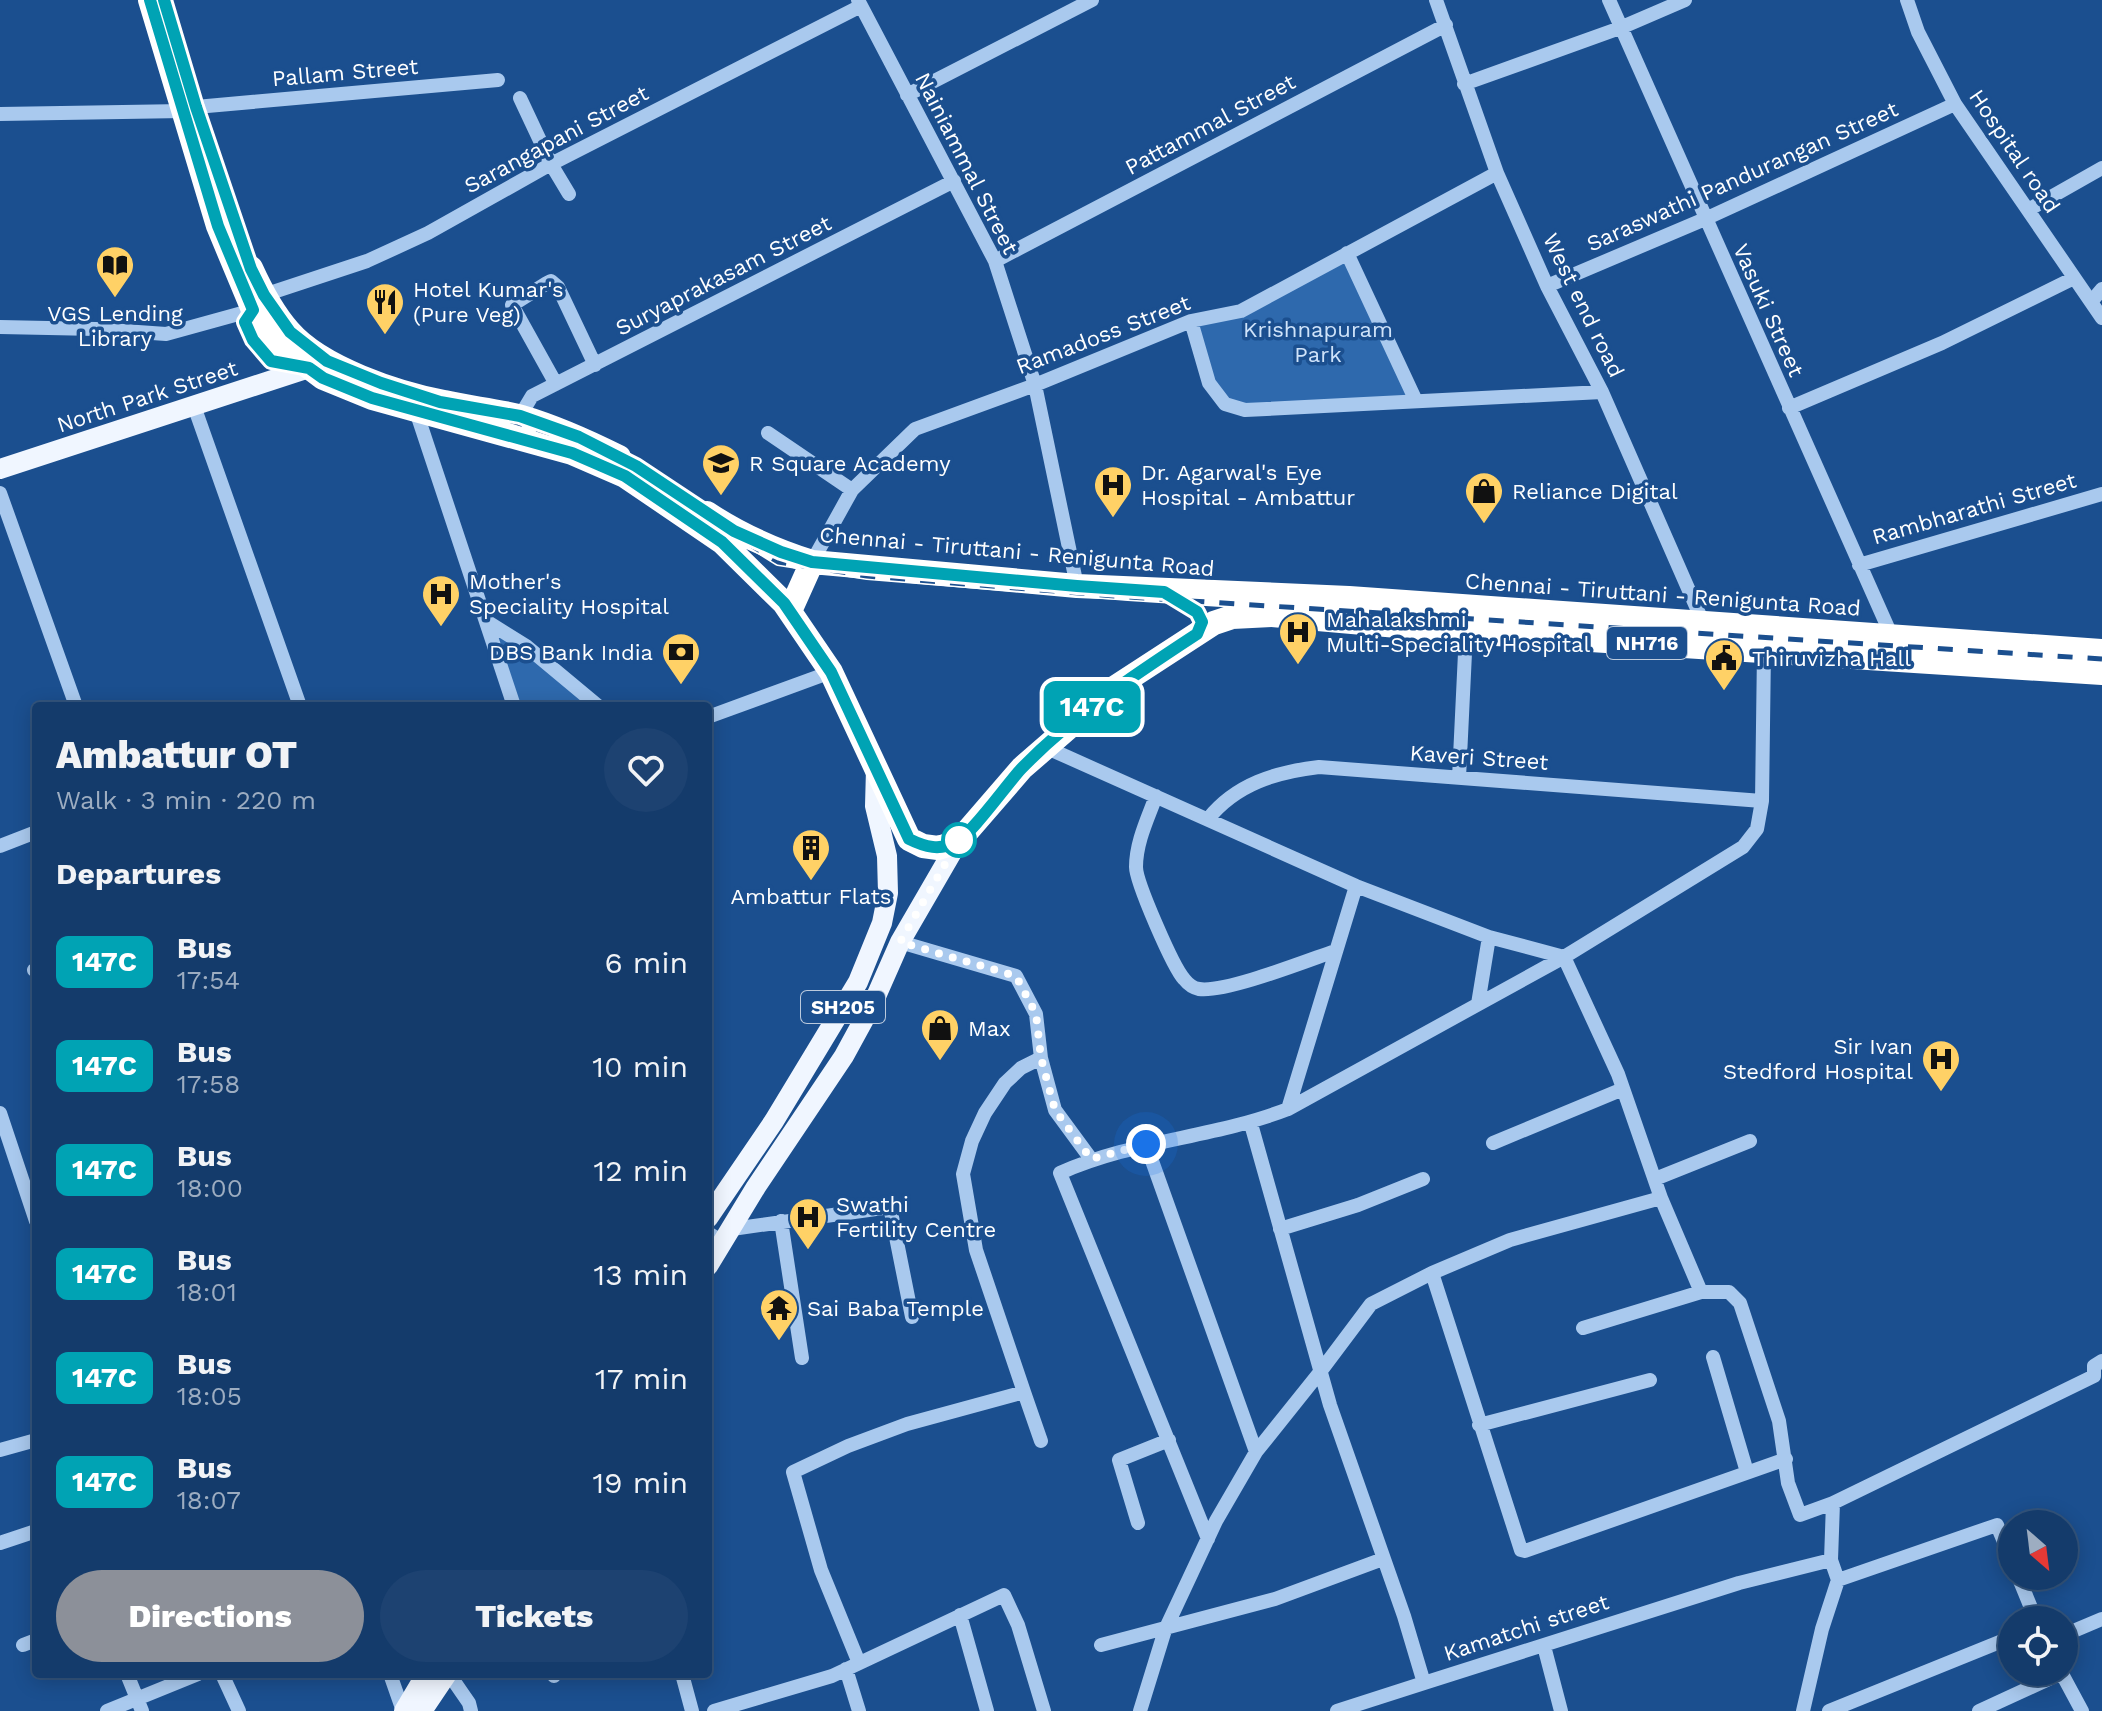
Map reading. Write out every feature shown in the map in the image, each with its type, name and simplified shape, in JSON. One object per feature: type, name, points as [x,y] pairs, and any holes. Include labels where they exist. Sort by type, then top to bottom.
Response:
[{"type":"highway","name":"Chennai - Tiruttani - Renigunta Road","points":[[150,0],[190,109]]},
{"type":"highway","name":"Chennai - Tiruttani - Renigunta Road","points":[[164,0],[218,226],[259,302],[274,341],[323,378],[372,398],[572,453],[625,476],[722,542],[790,611]]},
{"type":"highway","name":"Chennai - Tiruttani - Renigunta Road","points":[[259,302],[327,361],[440,402],[520,416],[579,437],[636,466],[734,531],[812,562],[1164,592],[1349,598],[1704,636],[1893,648],[2102,673]]},
{"type":"highway","points":[[790,611],[812,562]]},
{"type":"highway","points":[[1164,592],[1197,612],[1202,622],[1197,634]]},
{"type":"highway","name":"NH716","points":[[790,611],[831,672],[909,839],[923,846],[938,848],[958,842],[1022,768],[1114,688],[1197,634]]},
{"type":"highway","name":"Chennai - Tiruttani - Renigunta Road","points":[[1197,634],[1214,623],[1232,617],[1272,615],[1466,632],[1704,636],[1764,651],[1893,648],[2102,651]]},
{"type":"main road","name":"North Park Street","points":[[0,469],[309,368]]},
{"type":"main road","name":"SH205","points":[[712,1212],[774,1121],[858,982],[882,923],[888,893],[887,856],[875,806],[876,766]]},
{"type":"main road","name":"SH205","points":[[712,1256],[721,1235],[844,1056],[874,1001],[900,942],[958,842]]},
{"type":"main road","points":[[403,1711],[424,1678]]},
{"type":"main road","points":[[422,1711],[445,1678]]},
{"type":"street","points":[[907,95],[1092,0]]},
{"type":"street","name":"West end road","points":[[1436,0],[1497,173],[1547,286],[1602,392],[1704,636]]},
{"type":"street","name":"Vasuki Street","points":[[1609,0],[1893,648]]},
{"type":"street","points":[[1464,84],[1620,28],[1685,0]]},
{"type":"street","name":"Hospital road","points":[[1907,0],[1918,32],[1955,104],[2102,318]]},
{"type":"street","name":"Nainiammal Street","points":[[859,3],[995,261],[1035,385],[1077,586]]},
{"type":"street","name":"Sarangapani Street","points":[[0,327],[166,334],[259,302],[416,239],[551,164],[859,3]]},
{"type":"street","name":"Pattammal Street","points":[[995,261],[1446,25]]},
{"type":"street","name":"Pallam Street","points":[[0,114],[190,109],[498,80]]},
{"type":"street","points":[[520,98],[569,194]]},
{"type":"street","name":"Saraswathi Pandurangan Street","points":[[1547,286],[1705,219],[1955,104]]},
{"type":"street","points":[[2028,210],[2102,168]]},
{"type":"street","name":"Ramadoss Street","points":[[812,562],[852,490],[915,429],[1035,385],[1191,321],[1241,311],[1497,173]]},
{"type":"street","name":"Suryaprakasam Street","points":[[520,416],[532,396],[954,181]]},
{"type":"street","points":[[1347,253],[1416,401]]},
{"type":"street","points":[[1789,408],[1942,343],[2074,278]]},
{"type":"street","points":[[556,384],[512,305],[551,281],[558,287],[595,365]]},
{"type":"street","points":[[2091,302],[2102,289]]},
{"type":"street","points":[[1191,321],[1209,383],[1225,404],[1245,410],[1602,392]]},
{"type":"street","points":[[194,406],[299,702]]},
{"type":"street","points":[[416,411],[513,702]]},
{"type":"street","points":[[768,433],[852,490]]},
{"type":"street","points":[[0,493],[75,702]]},
{"type":"street","name":"Rambharathi Street","points":[[1859,565],[2102,494]]},
{"type":"street","points":[[486,621],[526,646],[593,702]]},
{"type":"street","points":[[1459,778],[1466,632]]},
{"type":"street","points":[[1208,1539],[1060,1173],[1091,1159],[1146,1144],[1251,1124],[1288,1109],[1564,957],[1743,847],[1757,829],[1762,801],[1764,651]]},
{"type":"street","points":[[712,716],[831,672]]},
{"type":"street","points":[[1045,747],[1356,886],[1489,937],[1564,957]]},
{"type":"street","name":"Kaveri Street","points":[[1208,819],[1218,806],[1266,777],[1319,767],[1762,801]]},
{"type":"street","points":[[1156,796],[1141,837],[1135,870],[1176,967],[1195,989],[1254,979],[1335,951]]},
{"type":"street","points":[[0,846],[32,834]]},
{"type":"street","points":[[1288,1109],[1356,886]]},
{"type":"street","points":[[1478,1004],[1489,937]]},
{"type":"street","points":[[900,942],[1016,976],[1036,1014],[1041,1058],[1055,1110],[1091,1159]]},
{"type":"street","points":[[1564,957],[1623,1089],[1661,1198],[1701,1292]]},
{"type":"street","points":[[1041,1058],[1021,1068],[991,1103],[972,1141],[963,1174],[976,1250],[1041,1441]]},
{"type":"street","points":[[1493,1143],[1623,1089]]},
{"type":"street","points":[[0,1113],[32,1209]]},
{"type":"street","name":"Kamatchi street","points":[[1251,1124],[1330,1405],[1424,1683],[1739,1583],[1831,1560]]},
{"type":"street","points":[[1655,1179],[1750,1141]]},
{"type":"street","points":[[1146,1144],[1256,1452]]},
{"type":"street","points":[[1280,1229],[1358,1205],[1423,1179]]},
{"type":"street","points":[[1140,1711],[1165,1630],[1208,1539],[1256,1452],[1371,1304],[1432,1273],[1510,1240],[1661,1198]]},
{"type":"street","points":[[721,1235],[781,1221],[890,1207],[912,1317]]},
{"type":"street","points":[[781,1221],[802,1358]]},
{"type":"street","points":[[1432,1273],[1518,1548],[1525,1551],[1786,1459]]},
{"type":"street","points":[[1583,1328],[1701,1292],[1729,1292],[1740,1303],[1779,1421],[1788,1483],[1800,1515],[1833,1503],[2094,1376]]},
{"type":"street","points":[[1713,1357],[1747,1472]]},
{"type":"street","points":[[2102,1361],[2094,1366],[2094,1376],[2102,1390]]},
{"type":"street","points":[[1479,1425],[1650,1380]]},
{"type":"street","points":[[859,1711],[853,1666],[793,1472],[848,1446],[907,1424],[1024,1392]]},
{"type":"street","points":[[1138,1523],[1119,1460],[1169,1440]]},
{"type":"street","points":[[2,1445],[32,1441]]},
{"type":"street","points":[[1803,1711],[1822,1629],[1838,1580],[1831,1560],[1833,1503]]},
{"type":"street","points":[[1838,1580],[1997,1525],[1998,1527]]},
{"type":"street","points":[[0,1543],[32,1532]]},
{"type":"street","points":[[1101,1645],[1275,1599],[1383,1559]]},
{"type":"street","points":[[714,1711],[832,1676],[1004,1595],[1018,1625],[1044,1711]]},
{"type":"street","points":[[960,1615],[987,1711]]},
{"type":"street","points":[[2078,1629],[2102,1619]]},
{"type":"street","points":[[1829,1711],[1998,1643]]},
{"type":"street","points":[[1543,1711],[1561,1708],[1544,1646]]},
{"type":"street","points":[[129,1678],[140,1704]]},
{"type":"street","points":[[107,1711],[140,1704],[190,1678]]},
{"type":"street","points":[[224,1678],[239,1711]]},
{"type":"street","points":[[391,1678],[403,1711]]},
{"type":"street","points":[[451,1678],[469,1703],[471,1711]]},
{"type":"street","points":[[683,1678],[692,1711]]},
{"type":"street","points":[[1337,1711],[1424,1683]]},
{"type":"street","points":[[1979,1711],[2032,1686]]},
{"type":"street","points":[[2069,1686],[2082,1711]]},
{"type":"green space","name":"Krishnapuram Park","points":[[1346,259],[1410,396],[1252,406],[1230,402],[1214,383],[1197,324]]},
{"type":"green space","points":[[497,632],[587,702],[518,702]]},
{"type":"railway","points":[[160,0],[189,98],[247,269],[283,330],[323,364],[360,379],[450,408],[509,420],[564,438],[618,462],[778,562],[867,576],[1128,597],[2102,659]]},
{"type":"bus line","name":"147C","points":[[150,0],[218,226],[253,310],[245,322],[248,332],[266,357],[280,364],[309,368],[323,378],[372,398],[572,453],[625,476],[722,542],[784,603],[831,672],[909,839],[923,846],[938,848],[958,842],[1022,768],[1045,747],[1114,688],[1197,634],[1201,617],[1164,592],[812,562],[734,531],[636,466],[579,437],[520,416],[440,402],[327,361],[290,332],[264,295],[251,269],[196,107],[164,0]]},
{"type":"place","name":"VGS Lending Library","points":[[115,299]]},
{"type":"place","name":"Hotel Kumar's (Pure Veg)","points":[[385,336]]},
{"type":"place","name":"R Square Academy","points":[[721,497]]},
{"type":"place","name":"Dr. Agarwal's Eye Hospital - Ambattur","points":[[1113,519]]},
{"type":"place","name":"Reliance Digital","points":[[1484,525]]},
{"type":"place","name":"Mother's Speciality Hospital","points":[[441,628]]},
{"type":"place","name":"Mahalakshmi Multi-Speciality Hospital","points":[[1298,666]]},
{"type":"place","name":"DBS Bank India","points":[[681,686]]},
{"type":"place","name":"Thiruvizha Hall","points":[[1724,692]]},
{"type":"place","name":"Ambattur Flats","points":[[811,882]]},
{"type":"place","name":"Max","points":[[940,1062]]},
{"type":"place","name":"Sir Ivan Stedford Hospital","points":[[1941,1093]]},
{"type":"place","name":"Swathi Fertility Centre","points":[[808,1251]]},
{"type":"place","name":"Sai Baba Temple","points":[[779,1342]]},
{"type":"route","points":[[959,840],[900,942],[1016,976],[1036,1014],[1041,1058],[1055,1110],[1091,1159],[1146,1144]]}]
